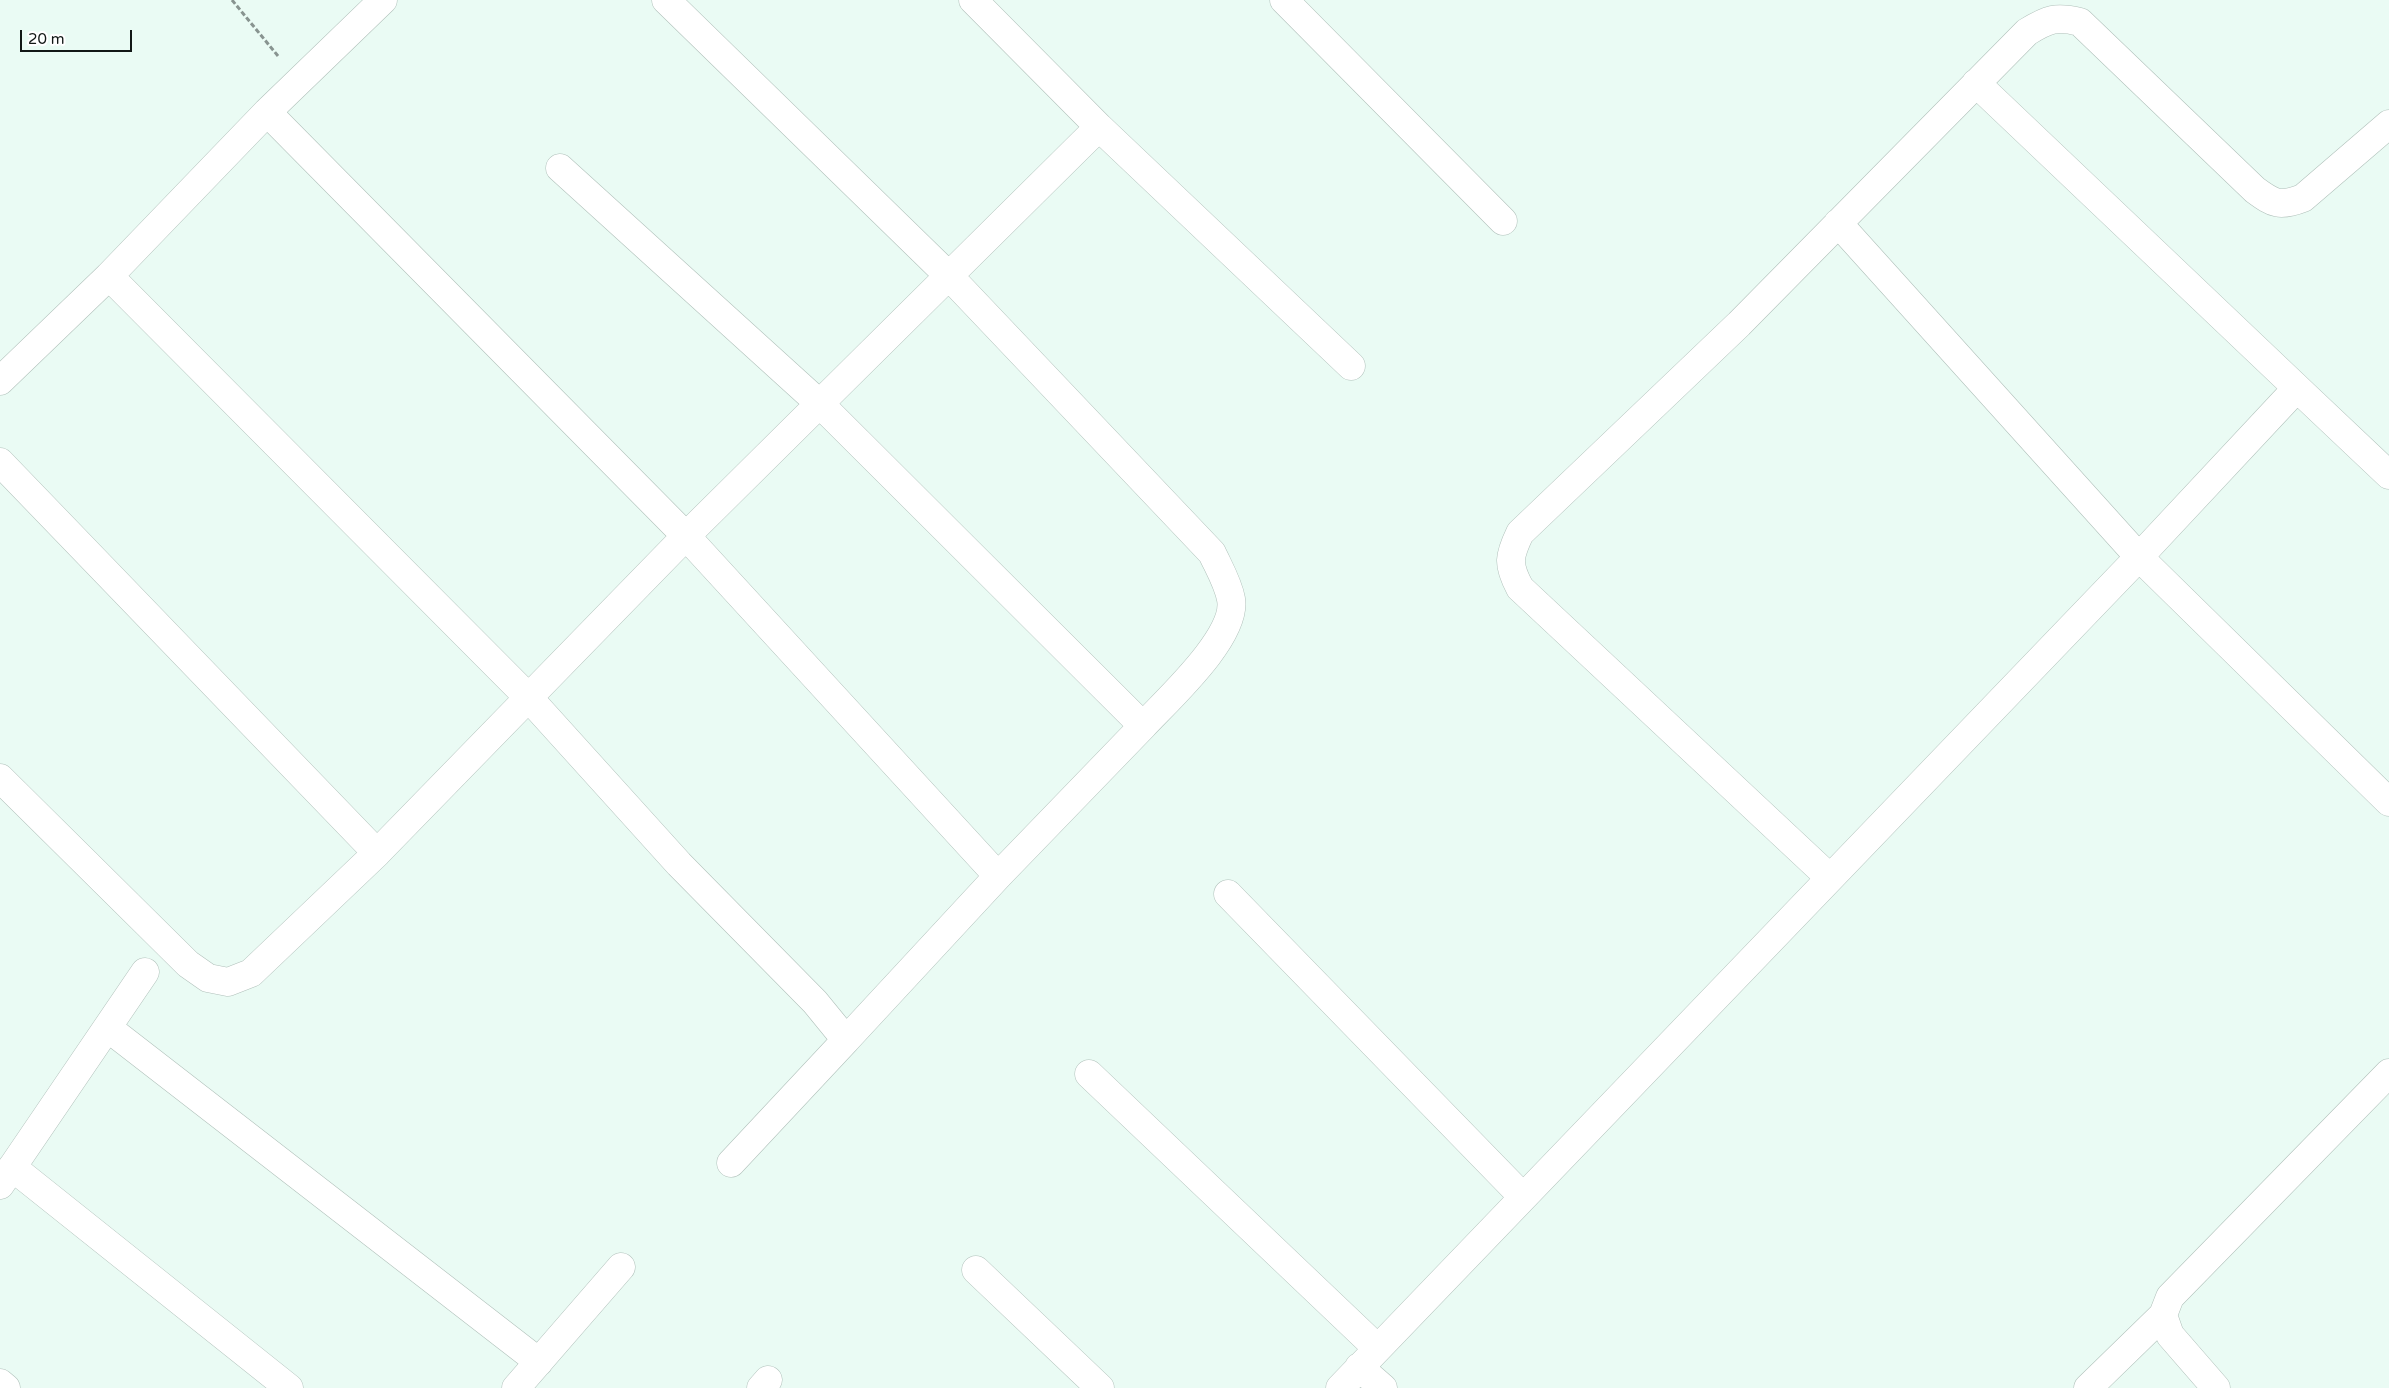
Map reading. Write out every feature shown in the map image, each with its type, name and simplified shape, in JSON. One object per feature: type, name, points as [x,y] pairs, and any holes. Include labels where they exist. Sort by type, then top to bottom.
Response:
[{"type":"street","points":[[0,381],[109,276],[267,112],[383,0]]},
{"type":"street","points":[[666,0],[949,276],[1212,553],[1224,577],[1232,601],[1225,629],[1213,651],[998,876],[731,1163]]},
{"type":"street","points":[[973,0],[1099,126],[1351,366]]},
{"type":"street","points":[[1284,0],[1503,221]]},
{"type":"street","points":[[1830,878],[1520,588],[1512,574],[1510,554],[1520,533],[1739,324],[2027,32],[2044,21],[2062,17],[2080,22],[2255,190],[2271,202],[2287,204],[2303,198],[2389,124]]},
{"type":"street","points":[[1976,83],[2389,475]]},
{"type":"street","points":[[267,112],[686,536],[998,876]]},
{"type":"street","points":[[0,778],[188,964],[208,978],[228,982],[251,973],[377,853],[686,536],[1099,126]]},
{"type":"street","points":[[560,168],[820,404],[1143,726]]},
{"type":"street","points":[[1838,223],[2139,557],[2389,802]]},
{"type":"street","points":[[109,276],[528,697],[679,864],[815,1002],[846,1040]]},
{"type":"street","points":[[1340,1388],[2139,557],[2297,388]]},
{"type":"street","points":[[0,462],[377,853]]},
{"type":"street","points":[[1228,894],[1523,1196]]},
{"type":"street","points":[[145,972],[6,1176],[289,1388]]},
{"type":"street","points":[[108,1028],[539,1362]]},
{"type":"street","points":[[1089,1074],[1368,1358],[1383,1388]]},
{"type":"street","points":[[2088,1388],[2163,1315],[2170,1297],[2389,1074]]},
{"type":"street","points":[[516,1388],[621,1267]]},
{"type":"street","points":[[976,1270],[1100,1388]]},
{"type":"street","points":[[2163,1315],[2170,1336],[2216,1388]]},
{"type":"street","points":[[0,1384],[6,1388]]},
{"type":"path","points":[[232,0],[299,82]]}]
